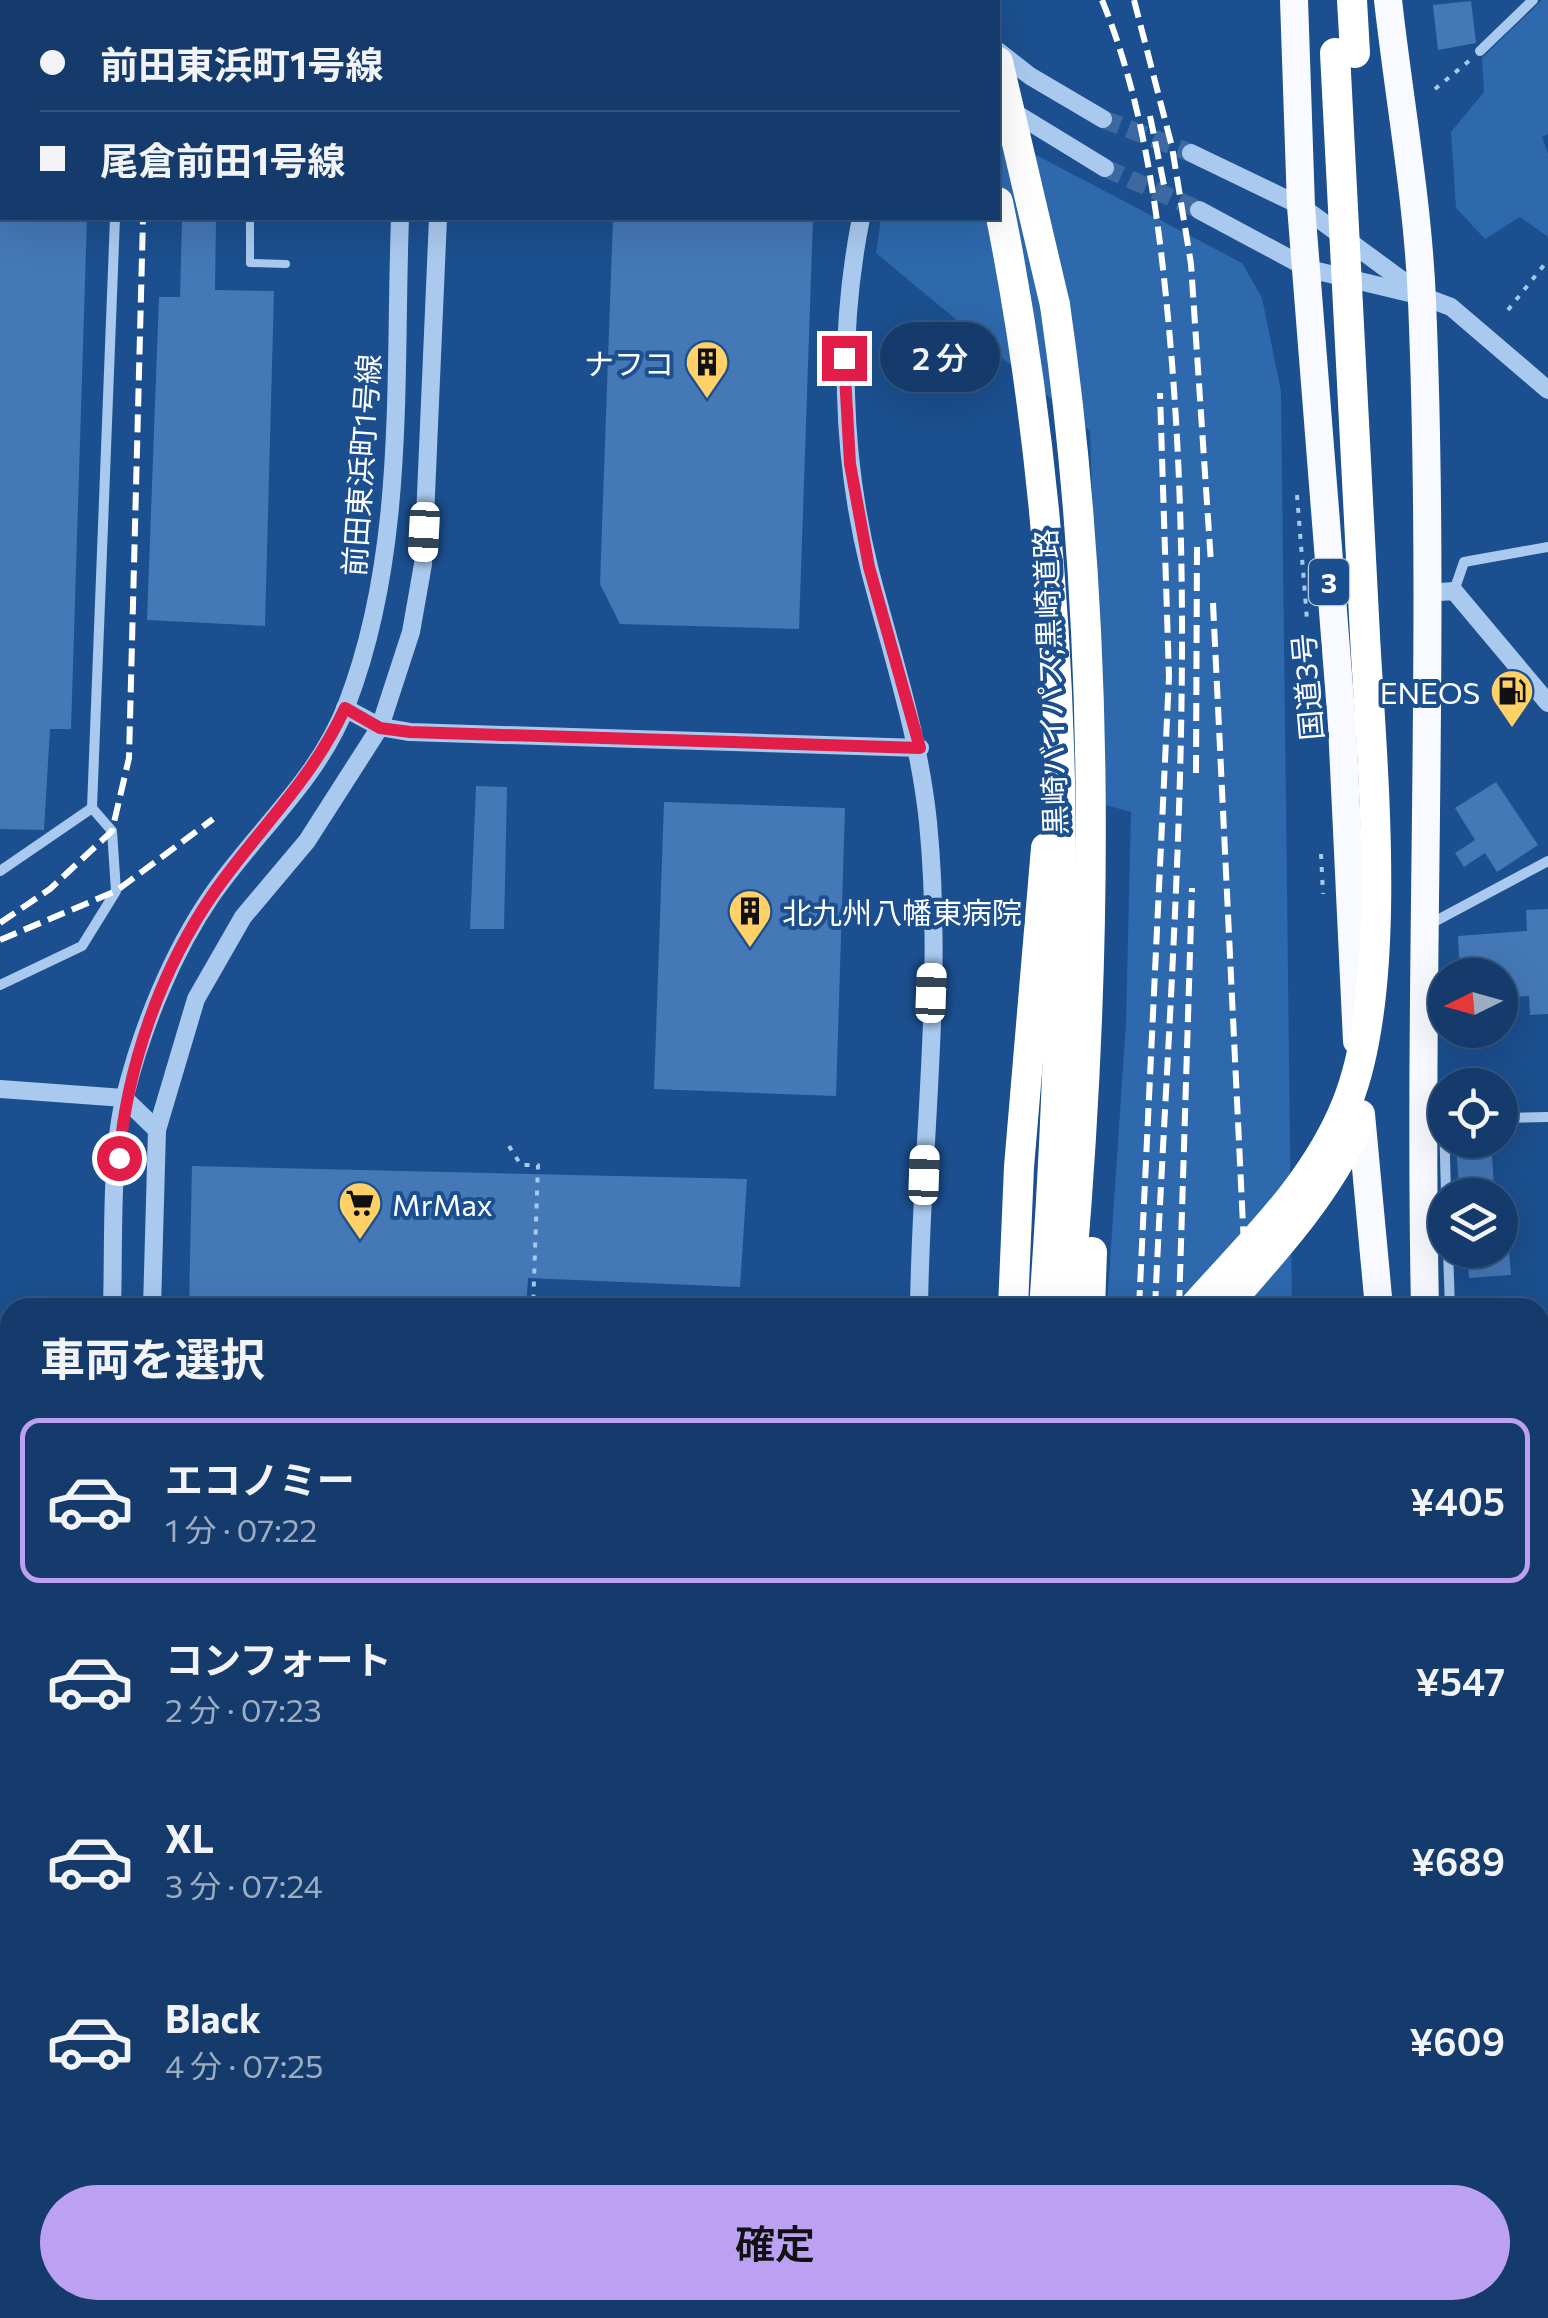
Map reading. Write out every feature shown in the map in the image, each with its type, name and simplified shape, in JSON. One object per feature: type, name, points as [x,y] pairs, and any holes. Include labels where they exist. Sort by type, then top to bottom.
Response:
[{"type":"highway","name":"国道3号","points":[[1294,0],[1301,206],[1309,268],[1324,540],[1342,725],[1364,1164],[1378,1298]]},
{"type":"highway","points":[[1233,1298],[1298,1224],[1341,1162],[1369,1100],[1384,1046],[1392,792],[1344,53],[1332,0]]},
{"type":"highway","points":[[1202,1298],[1300,1189],[1332,1136],[1363,1048],[1371,978],[1372,792],[1344,53],[1352,0]]},
{"type":"highway","points":[[1388,0],[1422,296],[1424,926],[1434,1068]]},
{"type":"highway","name":"黒崎バイパス;黒崎道路","points":[[1000,71],[1055,305],[1073,446],[1085,623],[1090,979],[1069,1298]]},
{"type":"highway","name":"黒崎バイパス;黒崎道路","points":[[1000,212],[1044,475],[1056,635],[1064,902],[1057,1132],[1045,1298]]},
{"type":"highway","points":[[1013,1298],[1018,1166],[1049,817],[1056,635]]},
{"type":"highway","points":[[1090,979],[1097,1135],[1090,1298]]},
{"type":"highway","points":[[1426,1298],[1435,1158]]},
{"type":"street","points":[[1480,52],[1533,0]]},
{"type":"street","points":[[1000,52],[1030,76],[1103,118]]},
{"type":"street","points":[[1000,102],[1105,168]]},
{"type":"street","points":[[1192,152],[1301,206],[1422,296]]},
{"type":"street","points":[[1199,210],[1309,268],[1451,307],[1548,390]]},
{"type":"street","points":[[0,985],[82,946],[116,891],[112,831],[92,808],[114,220]]},
{"type":"street","name":"前田東浜町1号線","points":[[113,1298],[124,1098],[164,988],[212,896],[303,785],[345,708],[370,641],[387,551],[400,220]]},
{"type":"street","points":[[152,1298],[157,1130],[180,1044],[218,956],[306,841],[380,728],[411,632],[423,564],[438,220]]},
{"type":"street","points":[[861,220],[852,264],[844,358],[850,464],[869,567],[920,748],[933,925],[919,1298]]},
{"type":"street","points":[[1454,592],[1464,562],[1548,547]]},
{"type":"street","points":[[1425,593],[1454,592]]},
{"type":"street","points":[[1454,592],[1548,704]]},
{"type":"street","points":[[345,708],[380,728],[920,748]]},
{"type":"street","points":[[0,871],[92,808]]},
{"type":"street","points":[[1424,926],[1548,861]]},
{"type":"street","points":[[0,1089],[124,1098],[157,1130]]},
{"type":"street","points":[[1518,1118],[1548,1117]]},
{"type":"street","points":[[1449,1268],[1450,1298]]},
{"type":"lane","points":[[250,220],[250,264],[286,264]]},
{"type":"path","points":[[1435,90],[1480,52]]},
{"type":"path","points":[[1508,310],[1548,260]]},
{"type":"path","points":[[509,1146],[521,1165],[538,1165],[534,1298]]},
{"type":"shaded area","points":[[1542,0],[1548,0],[1548,134],[1542,137],[1548,154],[1548,237],[1520,217],[1485,239],[1456,208],[1451,132],[1484,92],[1482,58]]},
{"type":"shaded area","points":[[1000,136],[1242,263],[1262,298],[1281,391],[1292,1298],[1108,1298],[1126,1022],[1131,812],[1102,804],[1090,431],[876,253],[881,220],[1000,220]]},
{"type":"building","points":[[1471,1],[1476,43],[1438,50],[1433,5]]},
{"type":"building","points":[[0,220],[87,220],[71,729],[50,729],[44,830],[0,829]]},
{"type":"building","points":[[182,220],[216,220],[215,290],[274,291],[265,626],[147,620],[159,297],[180,297]]},
{"type":"building","name":"ナフコ","points":[[613,220],[813,220],[799,629],[620,624],[600,584]]},
{"type":"building","points":[[1496,782],[1538,845],[1497,872],[1485,853],[1464,867],[1455,853],[1475,840],[1455,808]]},
{"type":"building","points":[[476,786],[507,787],[504,929],[470,929]]},
{"type":"building","name":"北九州八幡東病院","points":[[664,802],[845,808],[836,1096],[654,1089]]},
{"type":"building","points":[[1548,909],[1548,1014],[1530,1015],[1529,996],[1518,997],[1518,958],[1459,958],[1458,936],[1527,931],[1526,910]]},
{"type":"building","points":[[1457,1158],[1492,1158],[1494,1178],[1458,1178]]},
{"type":"building","name":"MrMax","points":[[192,1166],[747,1179],[740,1287],[528,1278],[527,1298],[189,1298]]},
{"type":"building","points":[[1468,1268],[1510,1268],[1511,1275],[1469,1278]]},
{"type":"tunnel","points":[[1103,119],[1191,153]]},
{"type":"tunnel","points":[[1105,168],[1199,210]]},
{"type":"railway","points":[[1102,0],[1131,87],[1158,225],[1179,481],[1182,599],[1178,835],[1156,1298]]},
{"type":"railway","points":[[1134,0],[1172,147],[1191,264],[1211,563]]},
{"type":"railway","points":[[1150,116],[1164,185]]},
{"type":"railway","points":[[0,923],[50,889],[112,831],[129,758],[143,220]]},
{"type":"railway","points":[[1139,1298],[1169,677],[1160,393]]},
{"type":"railway","points":[[1196,773],[1197,543]]},
{"type":"railway","points":[[1213,603],[1247,1298]]},
{"type":"railway","points":[[0,940],[116,891],[213,819]]},
{"type":"railway","points":[[1179,1298],[1192,888]]},
{"type":"place","name":"ナフコ","points":[[707,400]]},
{"type":"place","name":"ENEOS","points":[[1512,729]]},
{"type":"place","name":"北九州八幡東病院","points":[[750,949]]},
{"type":"place","name":"MrMax","points":[[360,1241]]},
{"type":"route","points":[[119,1158],[124,1098],[164,988],[187,938],[240,858],[303,785],[328,746],[345,708],[380,728],[410,732],[920,748],[869,567],[850,464],[844,358]]}]
